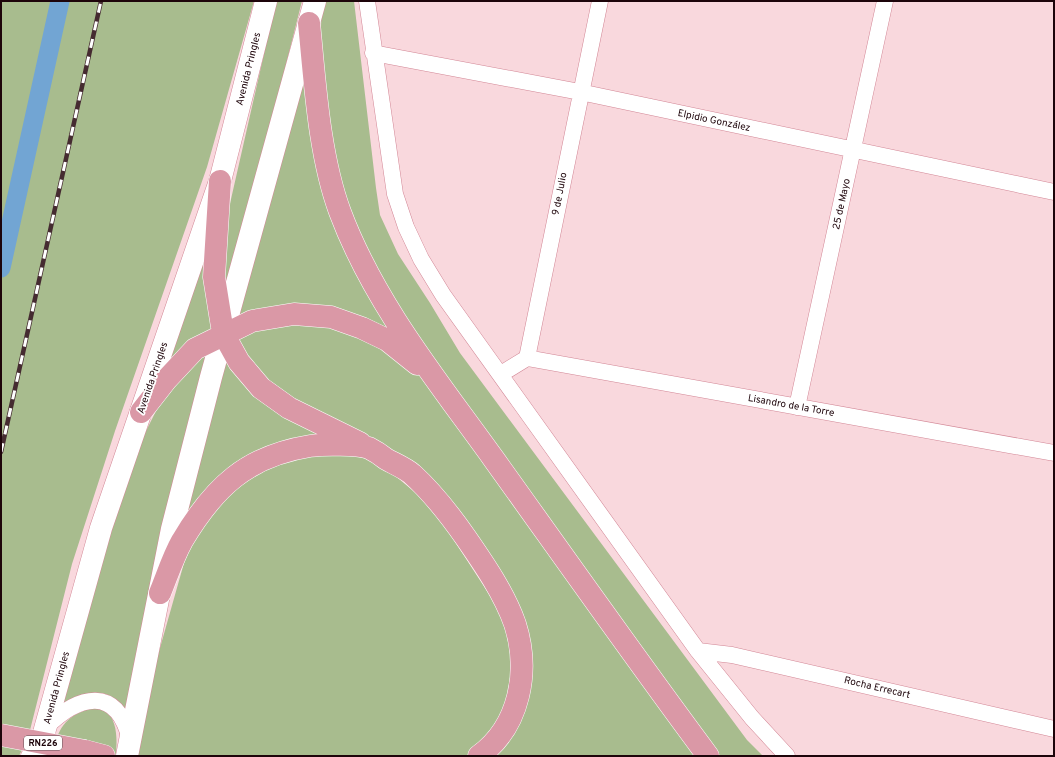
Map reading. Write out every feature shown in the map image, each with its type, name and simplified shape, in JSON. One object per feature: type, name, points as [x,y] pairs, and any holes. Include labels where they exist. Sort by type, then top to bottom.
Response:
[{"type":"highway","points":[[309,23],[317,106],[328,166],[339,210],[355,249],[377,290],[440,386],[708,756]]},
{"type":"highway","points":[[220,182],[214,277],[223,334],[239,362],[261,388],[289,408],[369,448],[411,473],[453,520],[490,572],[514,624],[522,656],[521,680],[517,704],[505,731],[488,750],[479,756]]},
{"type":"highway","points":[[141,412],[166,380],[195,349],[252,320],[294,314],[331,317],[362,328],[388,340],[440,386]]},
{"type":"highway","points":[[160,593],[182,542],[218,490],[254,463],[287,450],[322,444],[369,448]]},
{"type":"highway","name":"RN226","points":[[1,735],[104,756]]},
{"type":"main road","name":"Avenida Pringles","points":[[40,756],[45,729],[101,528],[220,182],[266,1]]},
{"type":"main road","points":[[129,749],[172,529],[223,334],[315,1]]},
{"type":"street","points":[[367,1],[396,194],[406,227],[421,259],[443,295],[501,374],[698,652],[752,718],[787,756]]},
{"type":"street","name":"9 de Julio","points":[[527,358],[580,92],[600,1]]},
{"type":"street","name":"25 de Mayo","points":[[797,407],[885,1]]},
{"type":"street","name":"Elpidio González","points":[[374,52],[580,92],[853,151],[1054,192]]},
{"type":"street","points":[[501,374],[527,358]]},
{"type":"street","name":"Lisandro de la Torre","points":[[527,358],[1054,453]]},
{"type":"street","name":"Rocha Errecart","points":[[698,652],[732,655],[1054,729]]},
{"type":"street","points":[[29,756],[45,729],[63,713],[80,704],[97,700],[108,704],[119,711],[126,724],[129,749]]},
{"type":"green space","points":[[1,1],[254,1],[207,167],[115,431],[72,564],[28,738],[19,756],[1,756]]},
{"type":"green space","points":[[276,1],[302,1],[226,303],[222,286],[224,230]]},
{"type":"green space","points":[[322,1],[354,1],[380,215],[398,254],[460,353],[747,740],[763,756],[715,756],[366,263],[337,178],[320,51]]},
{"type":"green space","points":[[308,58],[312,109],[402,343],[382,329],[236,321]]},
{"type":"green space","points":[[207,251],[219,328],[162,376]]},
{"type":"green space","points":[[299,321],[361,334],[411,367],[436,390],[698,756],[493,756],[527,647],[442,493],[294,403],[255,373],[234,336]]},
{"type":"green space","points":[[211,349],[126,712],[112,697],[105,694],[89,694],[63,703],[108,539],[141,441],[160,403],[182,371]]},
{"type":"green space","points":[[225,355],[325,436],[298,439],[183,528]]},
{"type":"green space","points":[[347,454],[367,459],[393,474],[423,499],[444,525],[500,611],[509,640],[513,672],[508,704],[494,731],[471,756],[136,756],[158,655],[184,563],[194,539],[222,497],[275,462],[311,455]]},
{"type":"green space","points":[[92,708],[104,708],[112,718],[116,730],[116,756],[51,756],[60,731],[68,720],[82,711]]},
{"type":"waterway","points":[[1,268],[60,1]]},
{"type":"railway","points":[[1,452],[101,1]]}]
